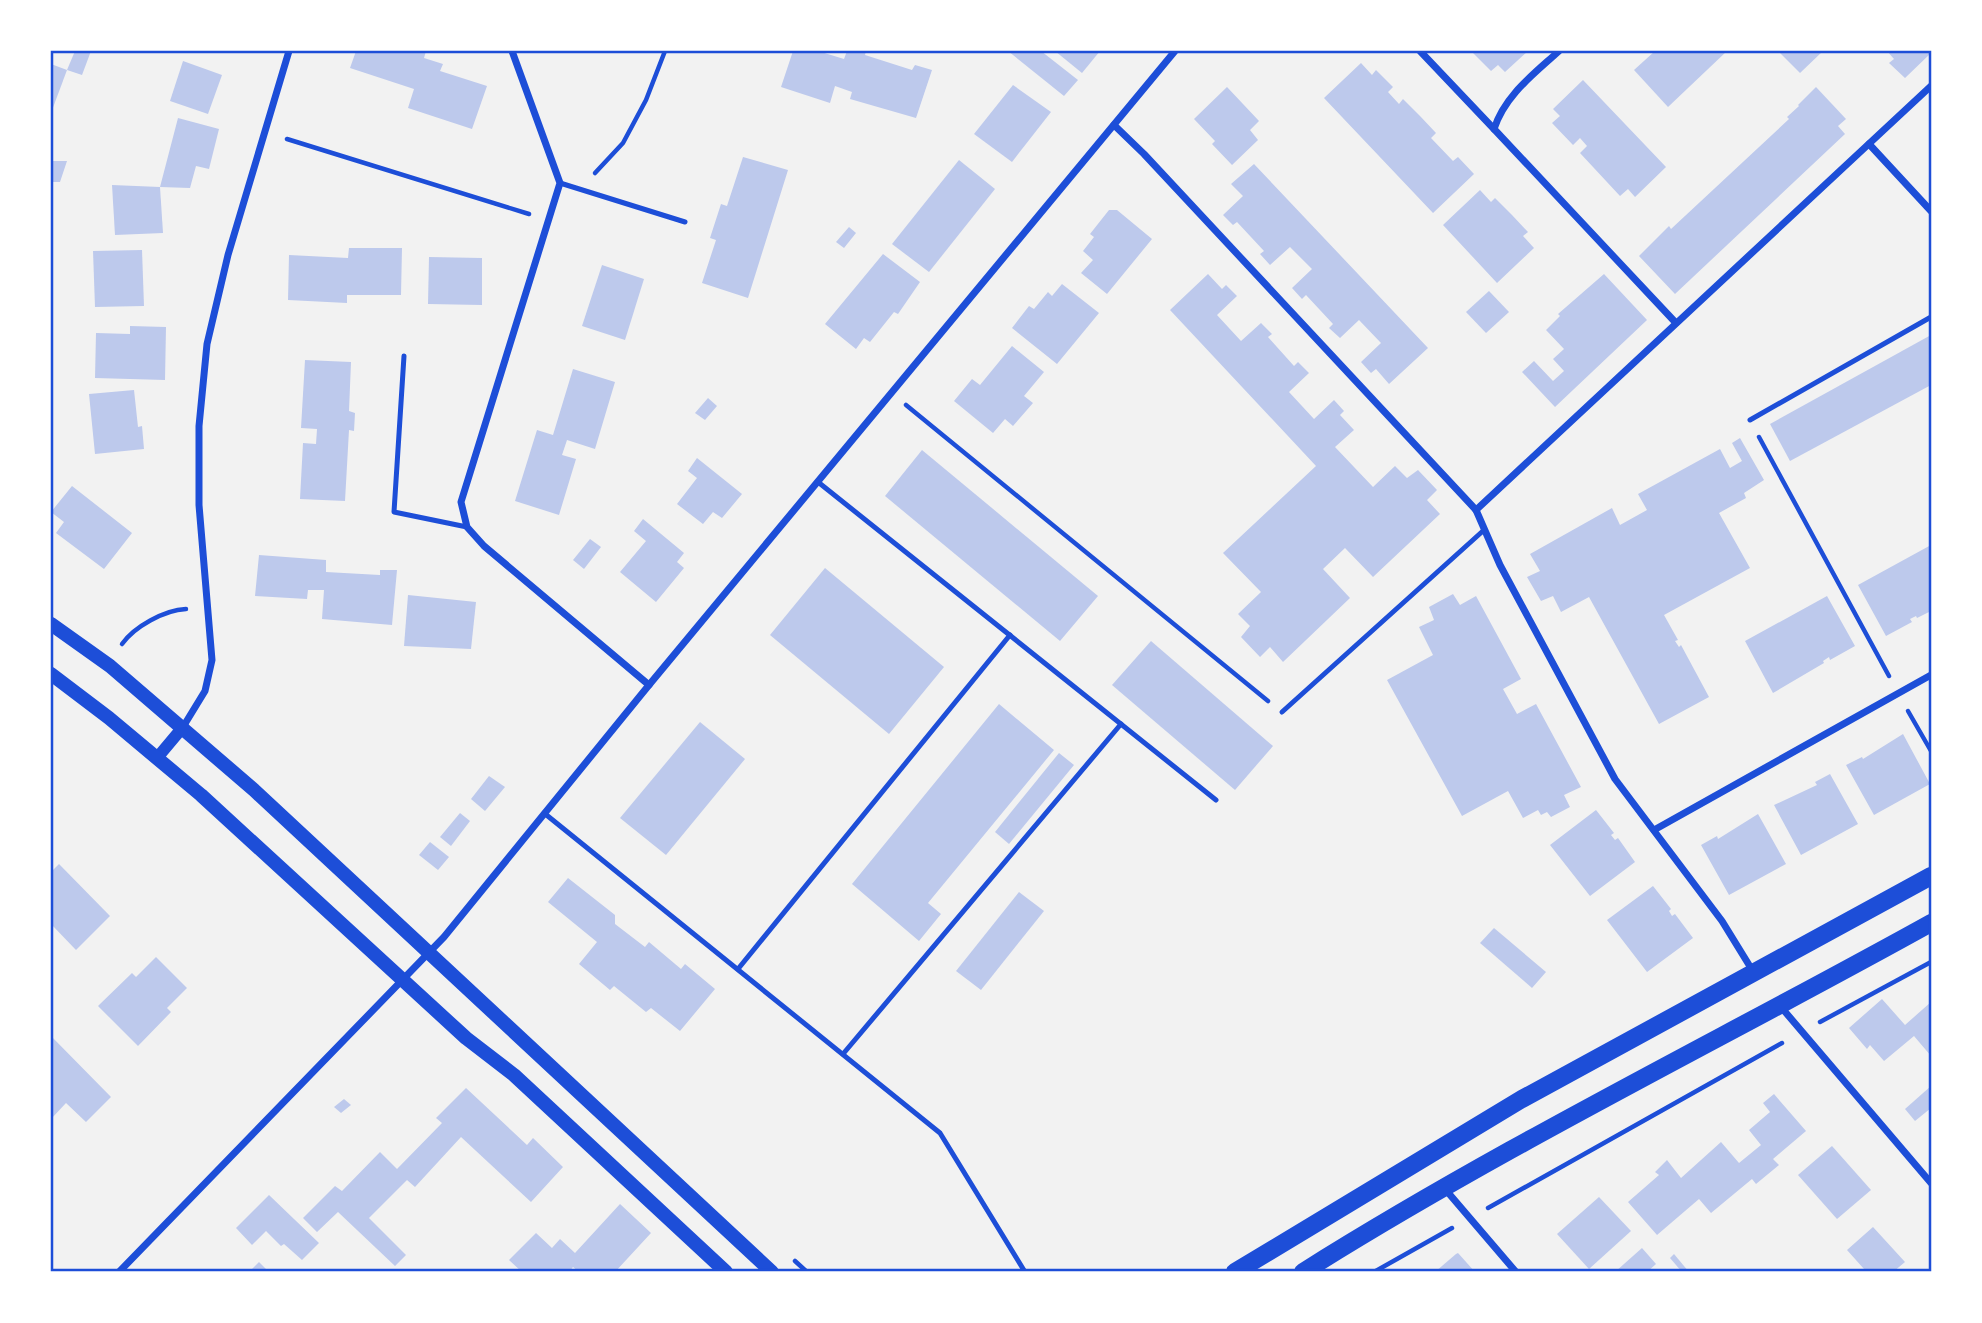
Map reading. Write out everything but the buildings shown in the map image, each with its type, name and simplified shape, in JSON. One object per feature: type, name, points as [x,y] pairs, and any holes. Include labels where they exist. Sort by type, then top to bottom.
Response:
[{"type":"main road","points":[[51,624],[110,666],[254,790],[772,1272]]},
{"type":"main road","points":[[51,674],[157,758],[466,1038],[514,1074],[726,1272]]},
{"type":"main road","points":[[1235,1272],[1522,1099],[1931,876]]},
{"type":"main road","points":[[1303,1272],[1363,1234],[1542,1133],[1780,1007],[1931,923]]},
{"type":"street","points":[[157,758],[183,727],[205,691],[210,676],[212,660],[199,505],[202,385],[216,301],[289,51]]},
{"type":"street","points":[[512,51],[560,183],[461,502],[467,527],[484,546],[649,685]]},
{"type":"street","points":[[119,1272],[444,937],[649,685],[1175,51]]},
{"type":"street","points":[[1420,51],[1676,323]]},
{"type":"street","points":[[1494,128],[1510,97],[1559,51]]},
{"type":"street","points":[[1476,510],[1931,86]]},
{"type":"street","points":[[1114,125],[1476,510],[1500,565],[1615,779],[1722,921],[1754,973]]},
{"type":"street","points":[[1869,144],[1931,211]]},
{"type":"street","points":[[1654,830],[1931,675]]},
{"type":"street","points":[[1780,1007],[1931,1182]]},
{"type":"street","points":[[1445,1189],[1516,1272]]},
{"type":"lane","points":[[560,183],[685,222]]},
{"type":"lane","points":[[1750,420],[1931,317]]},
{"type":"lane","points":[[404,356],[394,512],[467,527]]},
{"type":"lane","points":[[818,482],[1216,800]]},
{"type":"lane","points":[[1282,712],[1484,530]]},
{"type":"lane","points":[[738,969],[1010,635]]},
{"type":"lane","points":[[843,1054],[1121,724]]},
{"type":"lane","points":[[544,813],[940,1133],[1025,1272]]},
{"type":"path","points":[[580,190],[623,143],[646,100],[665,51]]},
{"type":"path","points":[[257,158],[280,164],[288,138],[548,220]]},
{"type":"path","points":[[892,393],[1282,712]]},
{"type":"path","points":[[1750,420],[1931,751]]},
{"type":"path","points":[[121,645],[130,633],[174,610],[208,609]]},
{"type":"path","points":[[1374,1272],[1931,962]]}]
